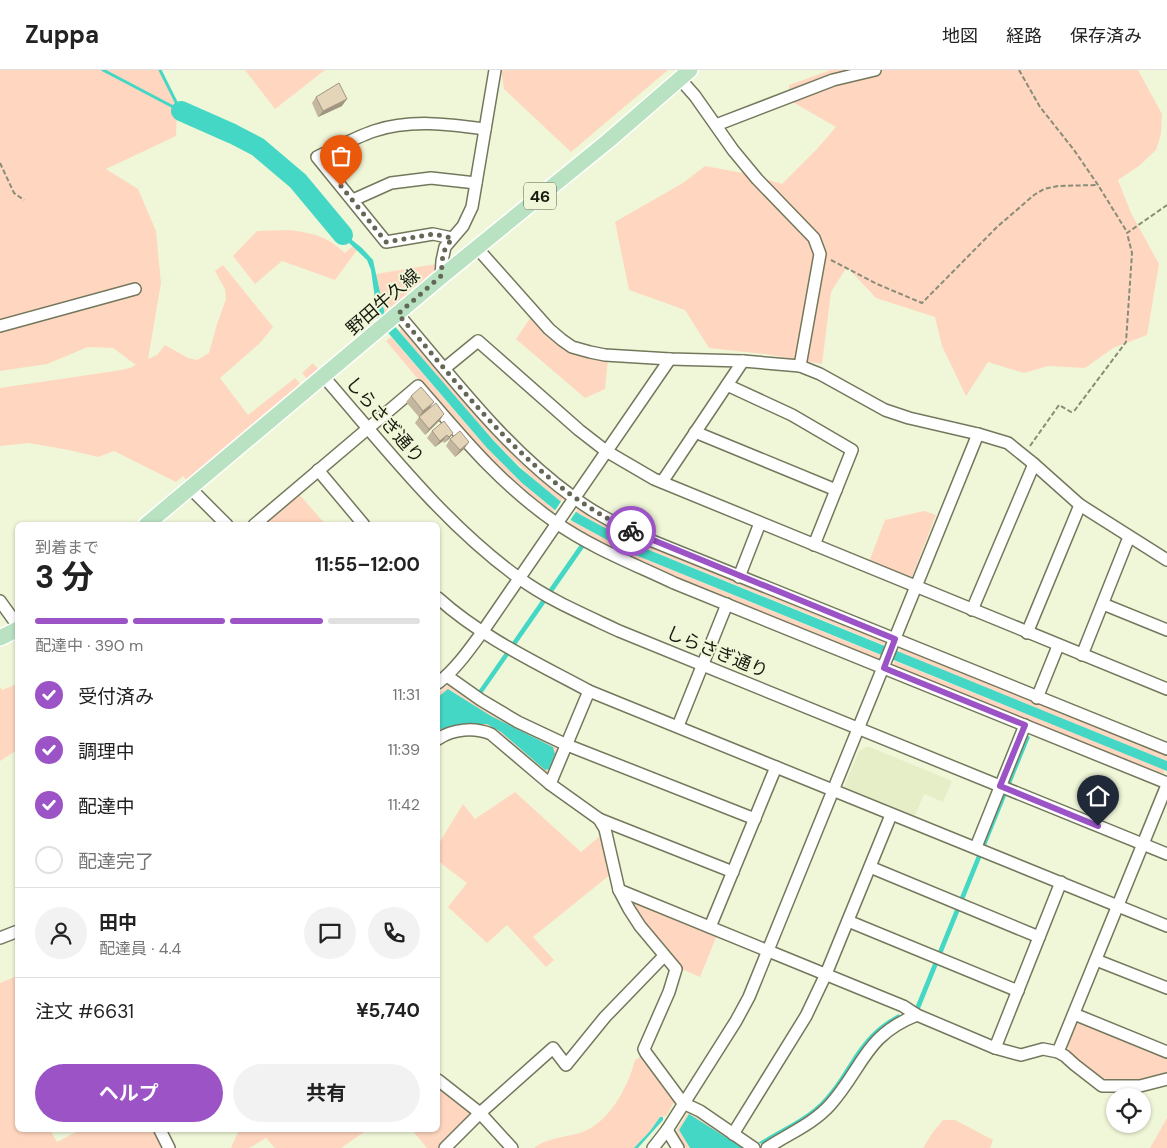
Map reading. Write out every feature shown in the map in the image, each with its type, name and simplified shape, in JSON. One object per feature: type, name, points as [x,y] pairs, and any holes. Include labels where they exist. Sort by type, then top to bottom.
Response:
[{"type":"main road","name":"野田牛久線","points":[[150,522],[441,276],[608,141],[685,74]]},
{"type":"main road","points":[[0,638],[15,630]]},
{"type":"street","points":[[441,276],[443,253],[452,238],[463,226],[472,206],[495,70]]},
{"type":"street","points":[[716,124],[833,80],[875,70]]},
{"type":"street","points":[[685,74],[695,96],[733,150],[757,179],[814,238],[820,254],[800,366]]},
{"type":"street","points":[[452,238],[434,234],[386,242],[317,157],[375,131],[401,126],[432,123],[485,129]]},
{"type":"street","points":[[353,200],[391,183],[431,178],[476,183]]},
{"type":"street","points":[[477,248],[549,329],[572,346],[605,355],[670,360],[743,360],[800,366],[820,374],[885,410],[909,418],[978,434],[1008,444],[1034,464],[1080,505],[1167,560]]},
{"type":"street","points":[[0,326],[135,289]]},
{"type":"street","points":[[390,320],[445,368],[481,412],[510,443],[550,480],[573,500],[618,525],[645,538],[1167,750]]},
{"type":"street","points":[[445,368],[478,341],[578,430],[606,451],[662,482],[1058,646],[1167,689]]},
{"type":"street","points":[[670,360],[466,655],[442,680],[518,722],[567,745],[754,819]]},
{"type":"street","points":[[662,482],[743,360]]},
{"type":"street","name":"しらさぎ通り","points":[[324,376],[368,428],[447,515],[488,554],[540,592],[592,619],[702,665],[1167,854]]},
{"type":"street","points":[[728,385],[792,415],[852,450],[814,544]]},
{"type":"street","points":[[257,522],[418,386],[469,446],[495,473],[527,501],[605,551],[674,583],[1167,784],[1058,1052]]},
{"type":"street","points":[[695,432],[836,490]]},
{"type":"street","points":[[654,1148],[740,1014],[834,790],[978,434]]},
{"type":"street","points":[[972,610],[1034,464]]},
{"type":"street","points":[[318,470],[361,522]]},
{"type":"street","points":[[190,488],[224,522]]},
{"type":"street","points":[[1027,632],[1080,505]]},
{"type":"street","points":[[739,576],[760,523]]},
{"type":"street","points":[[1082,655],[1129,537]]},
{"type":"street","points":[[440,600],[455,613],[514,651],[589,691],[1167,926]]},
{"type":"street","points":[[0,601],[15,624]]},
{"type":"street","points":[[678,726],[727,604]]},
{"type":"street","points":[[1103,604],[1167,630]]},
{"type":"street","points":[[1037,698],[1058,646]]},
{"type":"street","points":[[550,784],[589,691]]},
{"type":"street","points":[[976,847],[1025,725]]},
{"type":"street","points":[[440,738],[446,733],[462,731],[480,730],[491,734],[550,784],[599,819],[733,872]]},
{"type":"street","points":[[710,927],[776,767]]},
{"type":"street","points":[[733,1134],[806,1016],[826,974],[891,815]]},
{"type":"street","points":[[599,819],[605,829],[619,890],[640,926],[676,969],[669,992],[644,1049],[683,1103],[700,1111],[754,1148]]},
{"type":"street","points":[[870,867],[1039,937]]},
{"type":"street","points":[[995,1048],[1061,882]]},
{"type":"street","points":[[619,890],[903,1006],[917,1016],[995,1048],[1020,1055],[1043,1049],[1058,1052],[1102,1086],[1140,1086],[1167,1079]]},
{"type":"street","points":[[848,921],[1018,991]]},
{"type":"street","points":[[0,938],[15,932]]},
{"type":"street","points":[[445,1148],[553,1048],[566,1065],[605,1017],[664,956]]},
{"type":"street","points":[[1096,960],[1167,988]]},
{"type":"street","points":[[1074,1014],[1167,1052]]},
{"type":"street","points":[[767,1148],[820,1115],[830,1106],[873,1044],[890,1028],[902,1021],[917,1016]]},
{"type":"street","points":[[440,1082],[480,1114],[512,1148]]},
{"type":"street","points":[[667,1130],[678,1148]]},
{"type":"street","points":[[161,1132],[169,1148]]},
{"type":"path","points":[[1019,70],[1040,107],[1074,150],[1098,185],[1127,233],[1132,253],[1126,342],[1075,410],[1071,412],[1059,405],[1024,456]]},
{"type":"path","points":[[0,163],[14,193],[24,200]]},
{"type":"path","points":[[820,254],[877,284],[922,303],[997,227],[1034,195],[1044,189],[1058,186],[1098,185]]},
{"type":"path","points":[[1127,233],[1167,205]]},
{"type":"shaded area","points":[[0,70],[161,70],[177,106],[176,136],[106,169],[138,189],[156,231],[161,283],[148,359],[157,355],[165,345],[188,358],[197,360],[209,353],[226,299],[225,289],[215,271],[223,265],[273,327],[259,344],[220,378],[248,415],[295,378],[301,385],[186,480],[183,476],[176,482],[114,451],[98,457],[29,443],[0,446],[0,388],[115,371],[136,365],[113,348],[88,347],[47,364],[0,371]]},
{"type":"shaded area","points":[[245,70],[325,70],[275,109]]},
{"type":"shaded area","points":[[501,70],[668,70],[571,152],[504,89]]},
{"type":"shaded area","points":[[831,70],[1138,70],[1162,114],[1161,134],[1156,150],[1139,166],[1118,180],[1131,213],[1159,264],[1147,335],[1113,348],[1085,368],[1048,366],[1024,373],[988,362],[966,396],[942,346],[935,317],[876,298],[847,267],[831,292],[822,364],[765,354],[709,348],[685,310],[629,290],[615,222],[683,183],[705,166],[748,174],[782,184],[836,127],[789,100],[789,85]]},
{"type":"shaded area","points":[[291,230],[320,237],[345,253],[353,246],[357,250],[335,280],[282,261],[255,284],[233,256],[257,231]]},
{"type":"shaded area","points":[[436,264],[435,274],[385,315],[376,274]]},
{"type":"shaded area","points":[[531,317],[544,328],[608,358],[605,389],[585,398],[516,339]]},
{"type":"shaded area","points":[[403,327],[565,496],[561,502],[516,463],[476,421],[399,331]]},
{"type":"shaded area","points":[[391,337],[487,448],[522,483],[555,510],[552,515],[506,476],[464,433],[386,341]]},
{"type":"shaded area","points":[[313,363],[319,370],[307,379],[302,373]]},
{"type":"shaded area","points":[[298,493],[323,522],[269,522],[268,518]]},
{"type":"shaded area","points":[[580,506],[886,640],[884,645],[637,545],[576,512]]},
{"type":"shaded area","points":[[924,511],[936,515],[911,579],[869,562],[885,520]]},
{"type":"shaded area","points":[[570,520],[633,554],[880,655],[877,661],[651,569],[567,526]]},
{"type":"shaded area","points":[[902,646],[1167,754],[1167,761],[899,652]]},
{"type":"shaded area","points":[[895,661],[1165,770],[1162,777],[892,668]]},
{"type":"shaded area","points":[[15,685],[15,751],[0,761],[0,687],[2,690]]},
{"type":"shaded area","points":[[448,685],[484,709],[556,746],[559,753],[551,771],[544,773],[499,734],[440,733],[440,729],[456,725],[487,724],[501,732],[545,770],[520,732],[490,716],[449,689],[440,696],[440,691]]},
{"type":"shaded area","points":[[866,747],[952,781],[943,802],[924,794],[914,818],[843,789],[859,751]]},
{"type":"shaded area","points":[[515,792],[581,852],[600,836],[611,874],[533,937],[554,960],[546,967],[507,925],[487,943],[448,907],[467,883],[440,863],[440,842],[463,804],[475,819]]},
{"type":"shaded area","points":[[637,902],[717,935],[700,977],[682,969],[660,945],[632,907]]},
{"type":"shaded area","points":[[15,977],[15,1132],[51,1132],[57,1142],[76,1132],[156,1132],[164,1148],[0,1148],[0,983]]},
{"type":"shaded area","points":[[1080,1021],[1167,1056],[1167,1074],[1140,1081],[1105,1082],[1070,1054],[1069,1039],[1075,1024]]},
{"type":"shaded area","points":[[642,1056],[675,1101],[666,1116],[660,1117],[634,1148],[534,1148],[548,1141],[583,1132],[597,1124],[605,1117],[618,1099],[629,1079],[635,1060]]},
{"type":"shaded area","points":[[440,1088],[471,1113],[471,1116],[440,1148],[427,1148],[414,1132],[440,1132]]},
{"type":"shaded area","points":[[688,1112],[747,1148],[743,1148],[689,1114],[679,1130],[690,1148],[686,1148],[676,1131]]},
{"type":"shaded area","points":[[1167,1118],[1167,1148],[1150,1148]]},
{"type":"shaded area","points":[[943,1120],[955,1120],[993,1140],[990,1148],[923,1148]]},
{"type":"shaded area","points":[[238,1132],[364,1132],[341,1148],[275,1148],[266,1138],[249,1148],[231,1148]]},
{"type":"water","points":[[326,213],[342,232],[362,248],[373,260],[385,315],[493,440],[519,467],[560,501],[581,515],[637,545],[1167,761],[1167,771],[633,554],[555,510],[522,483],[487,448],[378,321],[371,270],[367,260],[324,215]]},
{"type":"water","points":[[581,543],[585,546],[481,695],[477,693]]},
{"type":"water","points":[[448,689],[491,716],[553,747],[555,754],[549,769],[545,770],[501,732],[487,724],[456,725],[440,729],[440,695]]},
{"type":"water","points":[[1026,735],[1030,737],[919,1011],[915,1008]]},
{"type":"water","points":[[899,1014],[900,1017],[875,1035],[822,1106],[801,1122],[763,1144],[758,1143],[798,1120],[820,1103],[863,1043],[884,1023]]},
{"type":"water","points":[[689,1114],[743,1148],[690,1148],[679,1130]]},
{"type":"water","points":[[660,1117],[663,1117],[663,1120],[638,1148],[634,1148],[650,1131]]},
{"type":"pier","points":[[562,500],[577,510],[569,522],[554,512]]},
{"type":"building","points":[[339,83],[347,99],[323,111],[316,97]]},
{"type":"building","points":[[421,387],[434,402],[423,411],[411,396]]},
{"type":"building","points":[[436,403],[444,414],[429,429],[419,417]]},
{"type":"building","points":[[444,421],[453,433],[440,441],[432,431]]},
{"type":"building","points":[[460,431],[469,442],[460,450],[450,439]]},
{"type":"waterway","points":[[103,70],[181,111]]},
{"type":"waterway","points":[[160,70],[180,110]]},
{"type":"waterway","points":[[181,111],[258,147],[298,181],[343,235]]},
{"type":"way so far","points":[[341,186],[386,242],[434,234],[452,238],[443,253],[441,276],[398,314],[481,412],[523,456],[574,498],[631,531]]},
{"type":"route","points":[[631,531],[661,545],[895,639],[884,668],[1025,725],[1000,786],[1098,826]]}]
